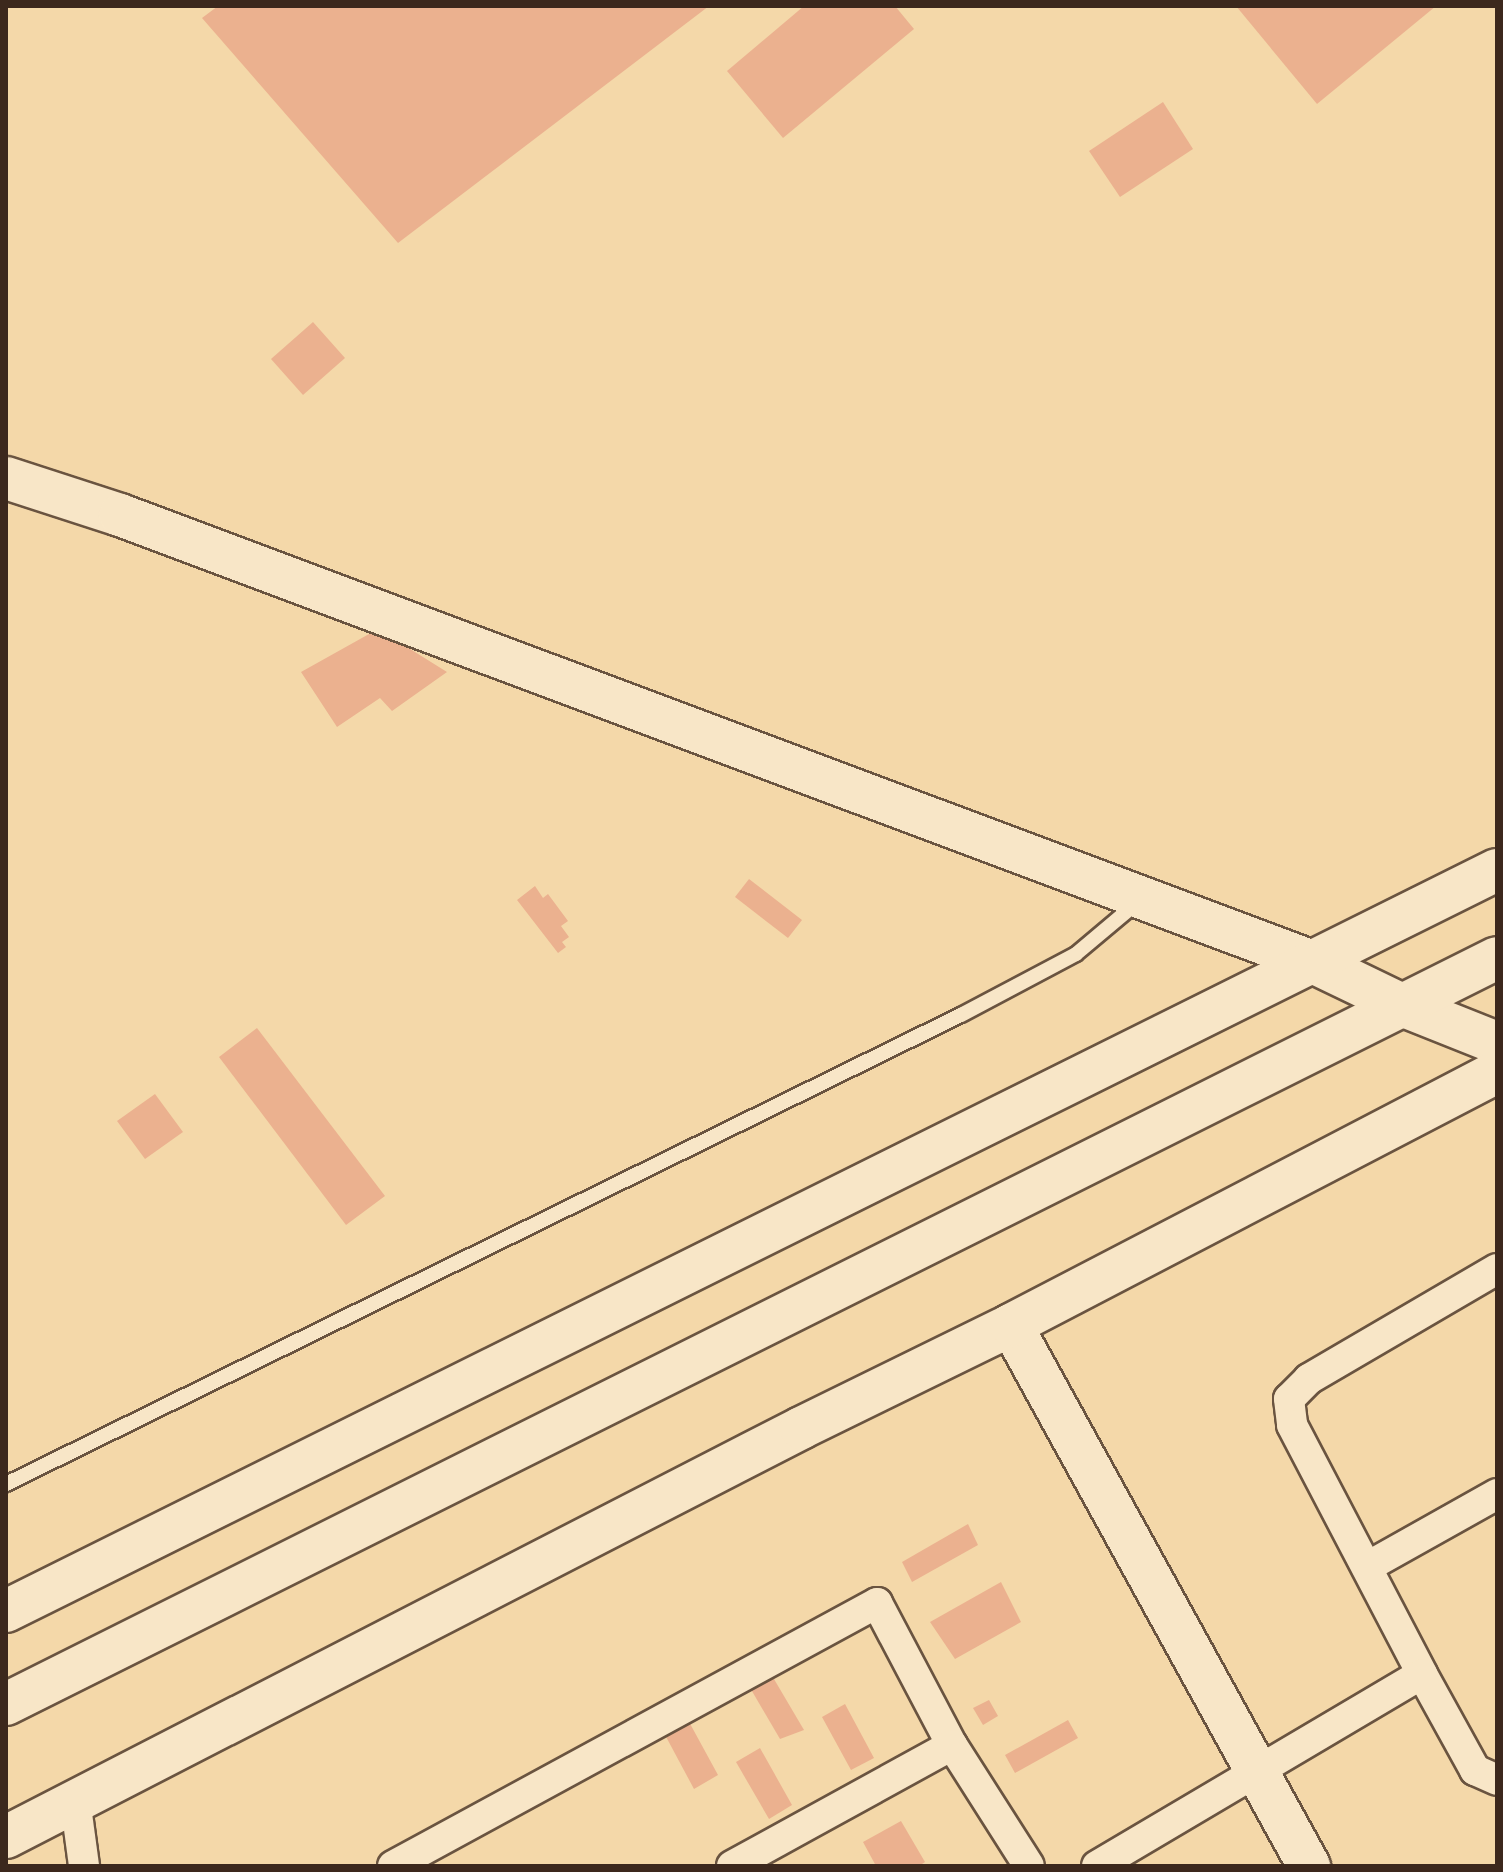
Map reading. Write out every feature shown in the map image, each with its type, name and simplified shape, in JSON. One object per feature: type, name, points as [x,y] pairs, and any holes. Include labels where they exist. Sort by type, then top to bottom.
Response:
[{"type":"street","points":[[6,478],[120,515],[1313,962],[1404,1006],[1497,1043]]},
{"type":"street","points":[[6,1611],[1497,870]]},
{"type":"street","points":[[6,1704],[1497,958]]},
{"type":"street","points":[[6,1837],[772,1442],[1011,1325],[1497,1072]]},
{"type":"street","points":[[1497,1269],[1309,1379],[1289,1399],[1292,1425],[1422,1674],[1475,1770],[1497,1780]]},
{"type":"street","points":[[1011,1325],[1309,1866]]},
{"type":"street","points":[[1367,1567],[1497,1494]]},
{"type":"street","points":[[393,1866],[877,1603],[952,1745],[1029,1866]]},
{"type":"street","points":[[1097,1866],[1258,1774],[1422,1674]]},
{"type":"street","points":[[732,1866],[952,1745]]},
{"type":"street","points":[[75,1799],[84,1866]]},
{"type":"lane","points":[[6,1484],[961,1015],[1076,954],[1142,898]]},
{"type":"building","points":[[218,6],[709,6],[398,243],[202,18]]},
{"type":"building","points":[[804,6],[895,6],[914,29],[783,138],[727,71]]},
{"type":"building","points":[[1236,6],[1436,6],[1317,104]]},
{"type":"building","points":[[1163,102],[1193,149],[1120,197],[1089,151]]},
{"type":"building","points":[[313,322],[345,358],[303,395],[271,359]]},
{"type":"building","points":[[378,629],[447,672],[392,711],[380,698],[337,727],[301,672]]},
{"type":"building","points":[[749,879],[802,920],[788,938],[735,897]]},
{"type":"building","points":[[535,886],[543,898],[548,894],[568,921],[561,926],[569,937],[562,942],[566,947],[558,953],[517,900]]},
{"type":"building","points":[[257,1028],[385,1196],[346,1225],[219,1057]]},
{"type":"building","points":[[155,1094],[183,1132],[145,1159],[117,1121]]},
{"type":"building","points":[[968,1524],[978,1545],[912,1582],[902,1562]]},
{"type":"building","points":[[1001,1582],[1021,1622],[955,1659],[930,1622]]},
{"type":"building","points":[[771,1674],[804,1730],[780,1739],[749,1686]]},
{"type":"building","points":[[989,1700],[998,1716],[983,1725],[973,1708]]},
{"type":"building","points":[[845,1704],[874,1758],[851,1770],[822,1717]]},
{"type":"building","points":[[688,1720],[718,1775],[694,1789],[664,1733]]},
{"type":"building","points":[[1068,1720],[1078,1738],[1015,1773],[1005,1755]]},
{"type":"building","points":[[760,1748],[792,1805],[769,1819],[736,1762]]},
{"type":"building","points":[[901,1821],[925,1862],[919,1866],[876,1866],[863,1842]]}]
